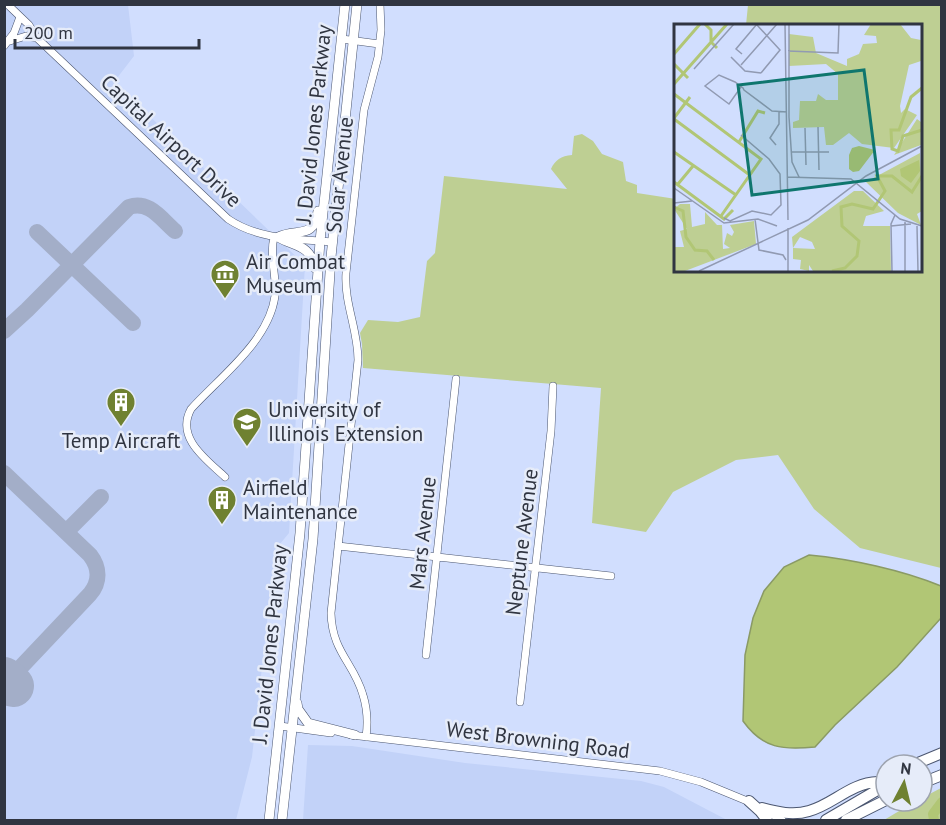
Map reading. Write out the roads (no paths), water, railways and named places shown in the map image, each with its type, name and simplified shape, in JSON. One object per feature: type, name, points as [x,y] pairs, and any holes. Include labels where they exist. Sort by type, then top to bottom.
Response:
[{"type":"highway","points":[[762,808],[782,813],[807,812],[864,783],[874,782]]},
{"type":"highway","points":[[805,820],[874,786]]},
{"type":"highway","points":[[826,820],[874,788]]},
{"type":"highway","points":[[749,801],[767,820]]},
{"type":"highway","points":[[846,820],[874,806]]},
{"type":"main road","name":"J. David Jones Parkway","points":[[269,820],[302,511],[320,241],[345,4]]},
{"type":"main road","name":"J. David Jones Parkway","points":[[282,820],[314,539],[333,242],[357,4]]},
{"type":"main road","points":[[276,237],[308,230],[315,223],[323,159],[330,139]]},
{"type":"main road","points":[[276,237],[309,252],[313,258],[317,279]]},
{"type":"main road","points":[[296,698],[298,709],[308,723],[356,735]]},
{"type":"street","name":"Capital Airport Drive","points":[[7,4],[29,25],[37,38],[228,219],[248,231],[276,237],[333,242]]},
{"type":"street","name":"Solar Avenue","points":[[366,736],[368,723],[363,694],[339,650],[332,628],[331,614],[358,360],[357,334],[346,296],[346,273],[364,110],[376,69],[380,4]]},
{"type":"street","points":[[7,43],[20,17]]},
{"type":"street","points":[[7,43],[20,37],[37,38]]},
{"type":"street","points":[[342,39],[379,44]]},
{"type":"street","points":[[225,477],[191,442],[186,431],[187,417],[191,409],[246,351],[265,326],[275,296],[271,250],[276,237]]},
{"type":"street","name":"Mars Avenue","points":[[426,655],[456,379]]},
{"type":"street","name":"Neptune Avenue","points":[[520,702],[551,431],[553,386]]},
{"type":"street","points":[[338,546],[611,576]]},
{"type":"street","name":"West Browning Road","points":[[280,726],[660,771],[701,782],[749,801],[782,820]]},
{"type":"waterway","points":[[934,820],[933,814],[942,802]]},
{"type":"place","name":"Air Combat Museum","points":[[225,300]]},
{"type":"place","name":"Temp Aircraft","points":[[121,428]]},
{"type":"place","name":"University of Illinois Extension","points":[[247,448]]},
{"type":"place","name":"Airfield Maintenance","points":[[222,526]]}]
